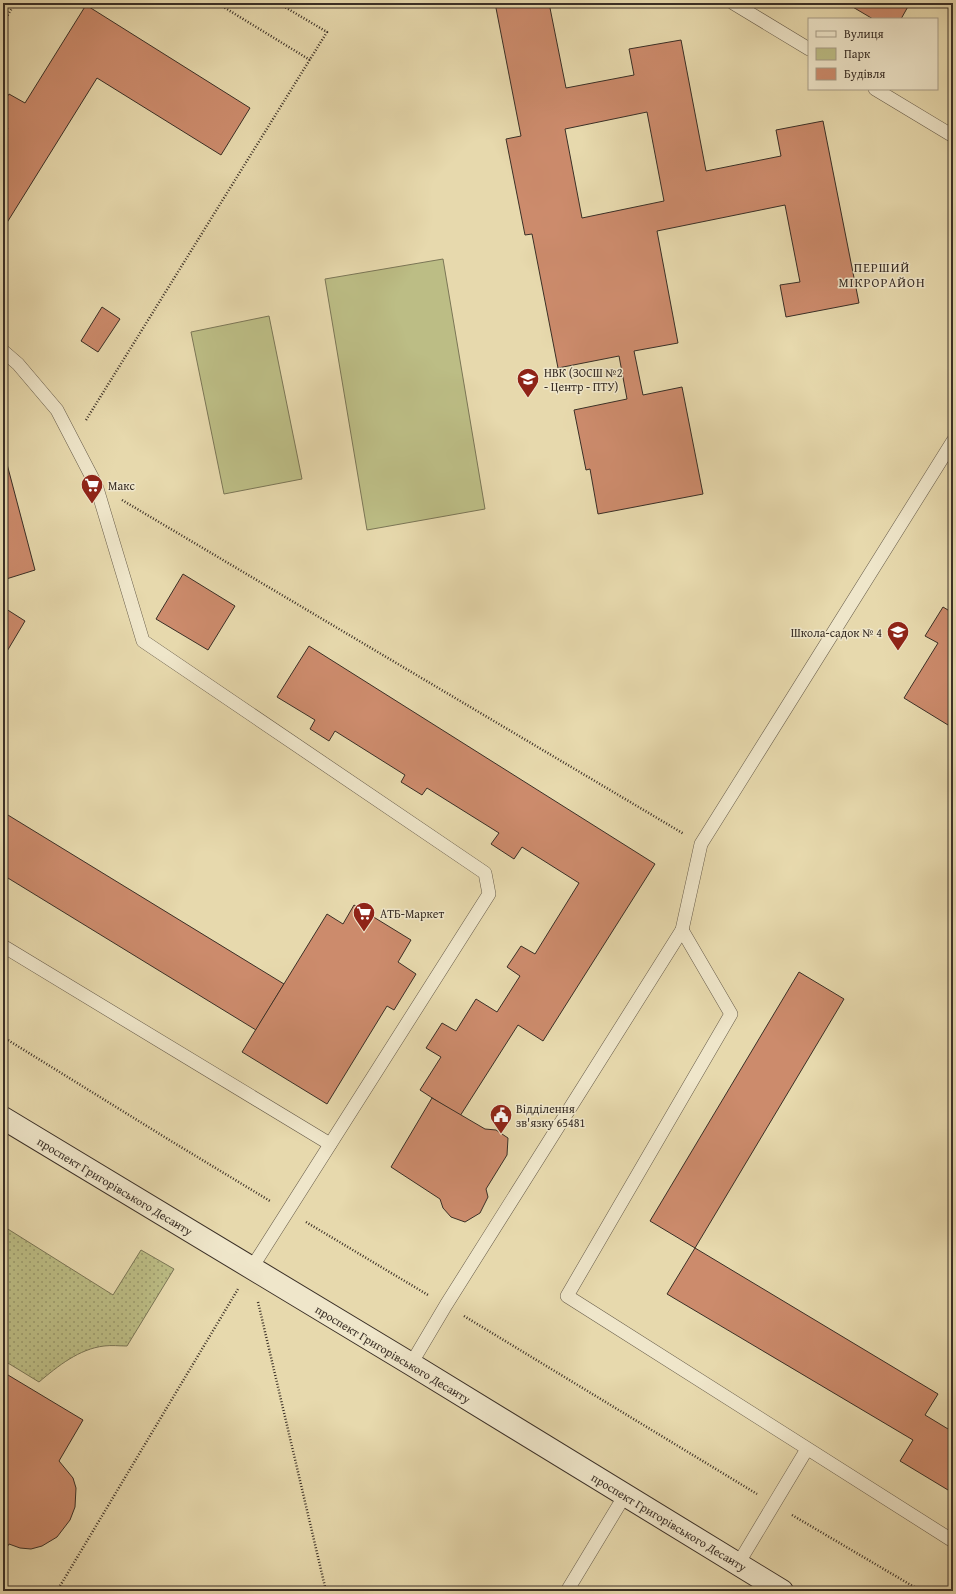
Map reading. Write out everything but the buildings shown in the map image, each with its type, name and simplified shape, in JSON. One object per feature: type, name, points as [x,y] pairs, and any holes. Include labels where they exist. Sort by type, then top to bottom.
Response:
[{"type":"street","name":"проспект Григорівського Десанту","points":[[3,1118],[251,1269],[411,1364],[782,1591]]},
{"type":"lane","points":[[733,3],[808,48]]},
{"type":"lane","points":[[877,90],[953,136]]},
{"type":"lane","points":[[3,351],[18,364],[57,410],[96,485],[143,641],[485,873],[489,894],[251,1269]]},
{"type":"lane","points":[[411,1364],[446,1305],[682,930],[701,844],[953,441]]},
{"type":"lane","points":[[682,930],[731,1014],[567,1296],[953,1541]]},
{"type":"lane","points":[[3,946],[330,1144]]},
{"type":"lane","points":[[738,1564],[808,1449]]},
{"type":"lane","points":[[567,1591],[625,1495]]},
{"type":"path","points":[[3,23],[15,3]]},
{"type":"path","points":[[217,3],[310,60]]},
{"type":"path","points":[[73,441],[327,32],[278,3]]},
{"type":"path","points":[[96,485],[701,844]]},
{"type":"path","points":[[58,1591],[251,1269]]},
{"type":"path","points":[[251,1269],[326,1591]]},
{"type":"green space","points":[[443,259],[485,509],[367,530],[325,279]]},
{"type":"green space","points":[[269,316],[302,479],[224,494],[191,332]]},
{"type":"green space","points":[[3,1226],[113,1295],[141,1250],[174,1269],[127,1346],[104,1346],[77,1354],[61,1364],[39,1382],[3,1360]]},
{"type":"place","name":"НВК (ЗОСШ №2 - Центр - ПТУ)","points":[[528,398]]},
{"type":"place","name":"Макс","points":[[92,504]]},
{"type":"place","name":"Школа-садок № 4","points":[[898,652]]},
{"type":"place","name":"АТБ-Маркет","points":[[364,932]]},
{"type":"place","name":"Відділення зв'язку 65481","points":[[501,1134]]},
{"type":"district","name":"ПЕРШИЙ МІКРОРАЙОН","points":[[882,274]]}]
